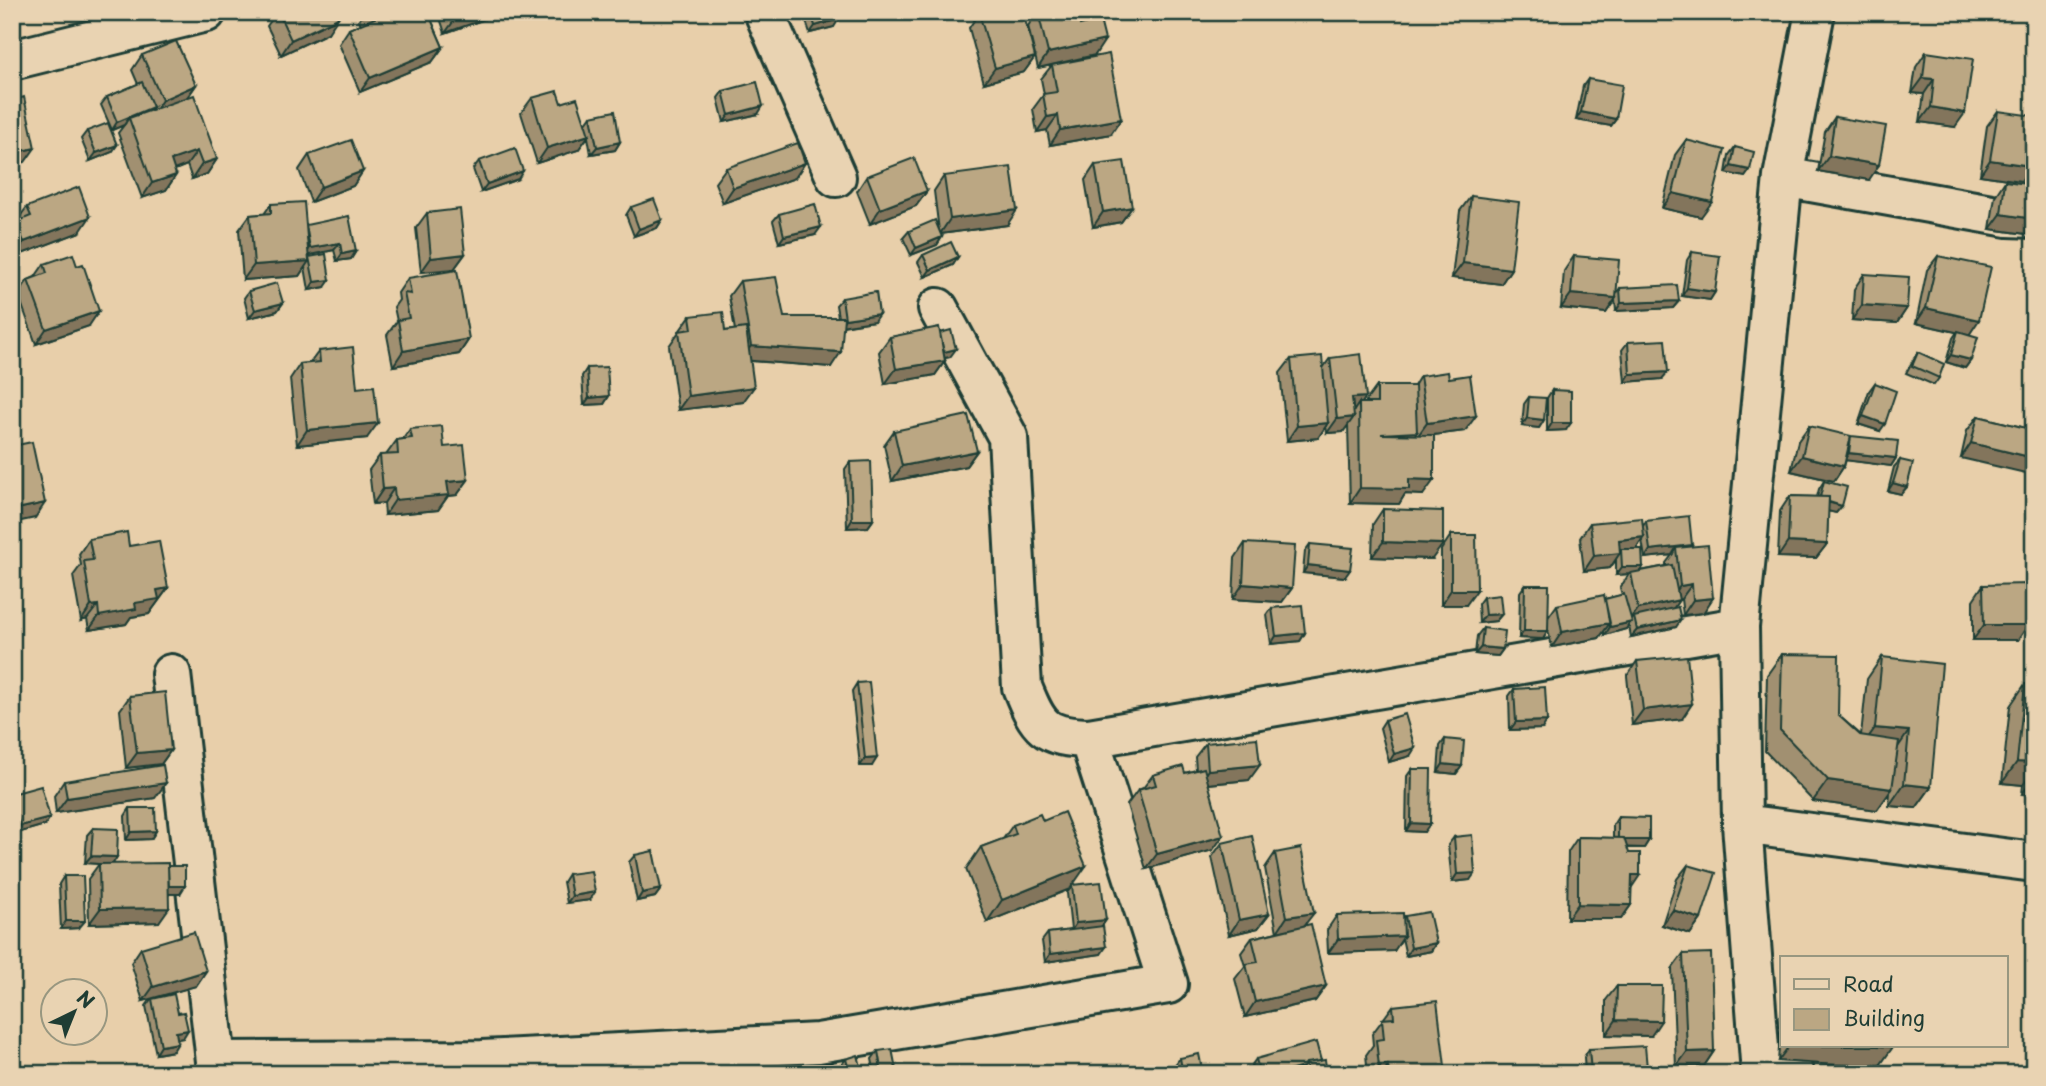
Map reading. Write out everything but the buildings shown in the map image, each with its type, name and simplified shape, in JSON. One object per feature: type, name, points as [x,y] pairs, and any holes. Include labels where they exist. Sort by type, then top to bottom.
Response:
[{"type":"street","points":[[12,60],[206,12]]},
{"type":"street","points":[[764,12],[835,177]]},
{"type":"street","points":[[1794,1074],[1761,1074],[1742,824],[1739,627],[1783,177],[1815,12]]},
{"type":"street","points":[[1783,177],[2008,217],[2034,218]]},
{"type":"street","points":[[938,308],[1008,437],[1022,687],[1034,717],[1058,737],[1089,738],[1739,627]]},
{"type":"street","points":[[171,674],[216,1061],[473,1067],[818,1043],[1168,984],[1089,738]]},
{"type":"street","points":[[1742,824],[2034,862]]}]
